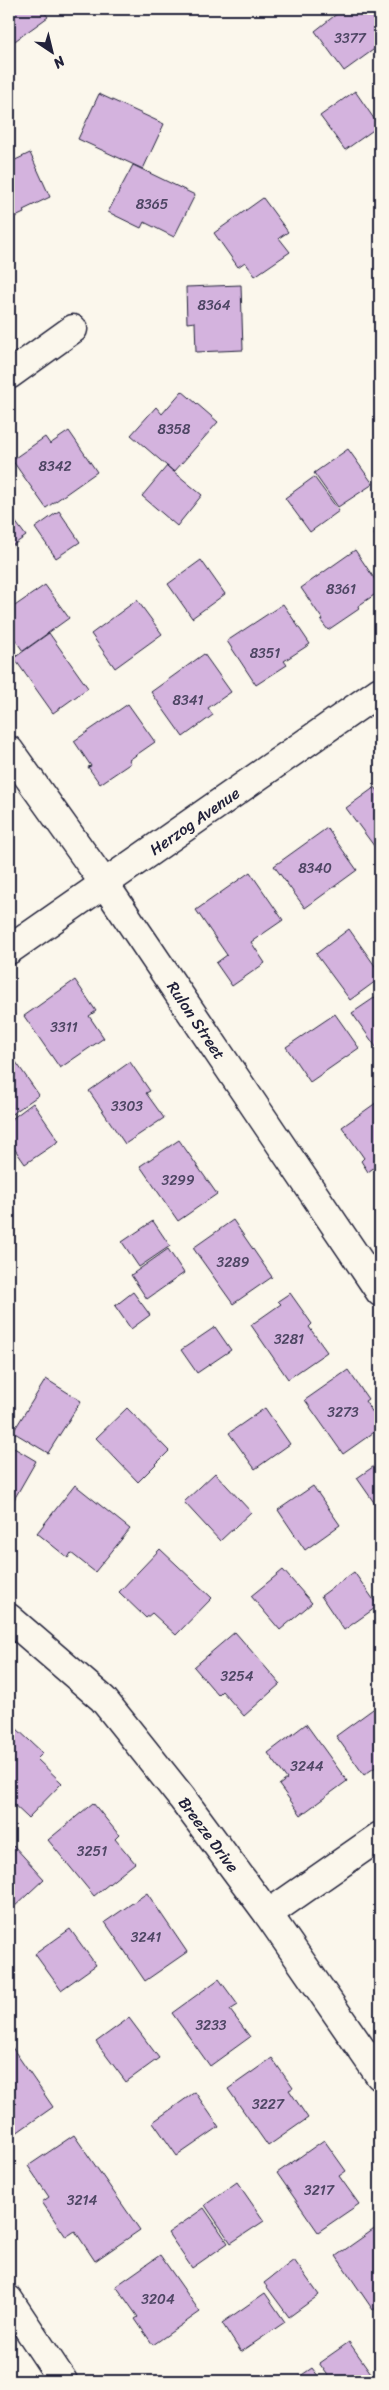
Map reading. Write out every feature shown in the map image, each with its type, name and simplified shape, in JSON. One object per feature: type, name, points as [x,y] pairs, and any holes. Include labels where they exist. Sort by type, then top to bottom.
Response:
[{"type":"street","points":[[9,375],[74,329]]},
{"type":"street","name":"Herzog Avenue","points":[[9,950],[380,691]]},
{"type":"street","name":"Rulon Street","points":[[9,750],[104,883],[376,1276]]},
{"type":"street","name":"Breeze Drive","points":[[9,1618],[103,1699],[182,1798],[268,1914],[380,2076]]},
{"type":"street","points":[[268,1914],[380,1836]]},
{"type":"street","points":[[9,2300],[63,2381]]},
{"type":"building","points":[[9,9],[42,9],[48,17],[12,43],[9,38]]},
{"type":"building","points":[[101,9],[114,9],[105,15]]},
{"type":"building","points":[[343,9],[380,9],[380,45],[344,71],[315,31]]},
{"type":"building","points":[[355,91],[379,126],[345,150],[320,116]]},
{"type":"building","points":[[99,94],[164,124],[143,169],[78,139]]},
{"type":"building","points":[[30,153],[50,197],[23,210],[24,213],[9,220],[9,163]]},
{"type":"building","points":[[133,165],[195,195],[174,237],[144,222],[141,228],[108,212]]},
{"type":"building","points":[[263,198],[288,232],[279,238],[290,252],[255,276],[245,262],[238,267],[214,233]]},
{"type":"building","points":[[241,285],[243,350],[196,352],[195,322],[187,323],[186,287]]},
{"type":"building","points":[[182,391],[218,422],[174,472],[131,435],[156,407],[162,414]]},
{"type":"building","points":[[69,431],[97,472],[46,508],[12,460],[45,437],[50,444]]},
{"type":"building","points":[[348,449],[373,484],[338,507],[314,473]]},
{"type":"building","points":[[167,466],[202,495],[177,526],[142,496]]},
{"type":"building","points":[[314,477],[339,511],[310,532],[285,498]]},
{"type":"building","points":[[59,511],[80,542],[56,558],[35,528]]},
{"type":"building","points":[[9,513],[26,536],[9,548]]},
{"type":"building","points":[[380,529],[380,543],[374,534]]},
{"type":"building","points":[[355,550],[380,587],[380,591],[358,606],[359,609],[328,630],[301,588]]},
{"type":"building","points":[[201,560],[225,594],[192,618],[168,584]]},
{"type":"building","points":[[45,585],[69,618],[23,651],[9,631],[9,610]]},
{"type":"building","points":[[137,600],[162,634],[115,668],[91,634]]},
{"type":"building","points":[[283,604],[310,644],[284,661],[287,665],[256,685],[227,641]]},
{"type":"building","points":[[49,633],[88,688],[53,713],[14,658]]},
{"type":"building","points":[[204,654],[231,692],[208,708],[213,715],[183,737],[151,692]]},
{"type":"building","points":[[128,704],[155,742],[129,760],[131,763],[100,784],[88,767],[91,766],[74,741]]},
{"type":"building","points":[[375,787],[380,794],[380,854],[346,808]]},
{"type":"building","points":[[327,828],[357,870],[305,908],[274,866]]},
{"type":"building","points":[[250,872],[283,920],[251,942],[265,963],[232,986],[216,963],[227,955],[196,910]]},
{"type":"building","points":[[349,929],[380,973],[380,978],[350,1000],[316,954]]},
{"type":"building","points":[[75,980],[96,1011],[89,1016],[104,1038],[60,1068],[24,1016]]},
{"type":"building","points":[[380,994],[380,1049],[378,1050],[352,1013]]},
{"type":"building","points":[[335,1014],[359,1048],[310,1082],[286,1047]]},
{"type":"building","points":[[9,1052],[39,1095],[9,1116]]},
{"type":"building","points":[[130,1062],[150,1091],[146,1093],[164,1118],[125,1144],[89,1091]]},
{"type":"building","points":[[380,1100],[380,1163],[368,1172],[361,1161],[364,1158],[342,1127]]},
{"type":"building","points":[[33,1103],[59,1141],[25,1164],[9,1141],[9,1121]]},
{"type":"building","points":[[179,1140],[217,1194],[178,1221],[140,1166]]},
{"type":"building","points":[[233,1220],[272,1277],[233,1304],[193,1248]]},
{"type":"building","points":[[153,1221],[170,1246],[139,1267],[122,1242]]},
{"type":"building","points":[[168,1249],[184,1273],[147,1299],[131,1275]]},
{"type":"building","points":[[133,1292],[150,1315],[131,1329],[115,1306]]},
{"type":"building","points":[[290,1293],[312,1324],[309,1327],[327,1352],[288,1379],[251,1325],[281,1304],[278,1301]]},
{"type":"building","points":[[215,1327],[231,1350],[197,1373],[181,1350]]},
{"type":"building","points":[[348,1370],[368,1399],[365,1401],[380,1423],[380,1428],[343,1454],[305,1400]]},
{"type":"building","points":[[46,1379],[81,1401],[48,1453],[13,1432]]},
{"type":"building","points":[[127,1408],[169,1451],[138,1482],[96,1438]]},
{"type":"building","points":[[265,1408],[290,1444],[255,1469],[229,1433]]},
{"type":"building","points":[[9,1445],[36,1461],[12,1503],[9,1501]]},
{"type":"building","points":[[380,1462],[380,1511],[357,1478]]},
{"type":"building","points":[[215,1473],[251,1512],[220,1541],[184,1502]]},
{"type":"building","points":[[75,1485],[130,1529],[95,1572],[71,1553],[68,1558],[37,1533]]},
{"type":"building","points":[[313,1486],[340,1525],[305,1550],[278,1510]]},
{"type":"building","points":[[160,1549],[212,1598],[176,1635],[152,1613],[146,1618],[119,1592]]},
{"type":"building","points":[[283,1570],[312,1603],[280,1630],[251,1596]]},
{"type":"building","points":[[354,1572],[378,1606],[344,1630],[321,1596]]},
{"type":"building","points":[[235,1632],[280,1684],[244,1716],[222,1691],[218,1695],[194,1667]]},
{"type":"building","points":[[380,1704],[380,1764],[364,1775],[336,1736]]},
{"type":"building","points":[[306,1724],[347,1781],[301,1815],[279,1785],[287,1779],[268,1753]]},
{"type":"building","points":[[16,1728],[43,1753],[37,1759],[62,1783],[28,1818],[9,1800],[9,1736]]},
{"type":"building","points":[[93,1803],[119,1835],[115,1839],[135,1863],[94,1896],[48,1840]]},
{"type":"building","points":[[14,1846],[44,1879],[13,1908],[9,1903],[9,1851]]},
{"type":"building","points":[[147,1893],[187,1952],[145,1981],[105,1922]]},
{"type":"building","points":[[70,1929],[96,1965],[61,1990],[35,1954]]},
{"type":"building","points":[[219,1979],[238,2005],[230,2010],[250,2037],[210,2066],[172,2013]]},
{"type":"building","points":[[129,2018],[159,2058],[126,2082],[96,2042]]},
{"type":"building","points":[[9,2043],[53,2107],[9,2138]]},
{"type":"building","points":[[272,2058],[293,2088],[289,2090],[308,2118],[268,2146],[228,2089]]},
{"type":"building","points":[[195,2092],[219,2127],[177,2156],[153,2122]]},
{"type":"building","points":[[74,2135],[140,2230],[95,2261],[75,2231],[66,2237],[42,2202],[49,2197],[28,2166]]},
{"type":"building","points":[[324,2140],[346,2171],[339,2176],[359,2204],[318,2232],[277,2173]]},
{"type":"building","points":[[237,2182],[264,2221],[231,2243],[205,2205]]},
{"type":"building","points":[[204,2208],[228,2243],[192,2268],[168,2233]]},
{"type":"building","points":[[380,2225],[380,2306],[373,2310],[336,2256]]},
{"type":"building","points":[[160,2255],[200,2312],[153,2345],[135,2319],[138,2317],[116,2286]]},
{"type":"building","points":[[294,2260],[319,2295],[289,2317],[264,2283]]},
{"type":"building","points":[[265,2293],[285,2322],[241,2352],[222,2323]]},
{"type":"building","points":[[349,2342],[373,2376],[366,2381],[332,2381],[319,2363]]},
{"type":"building","points":[[312,2368],[322,2381],[293,2381]]}]
